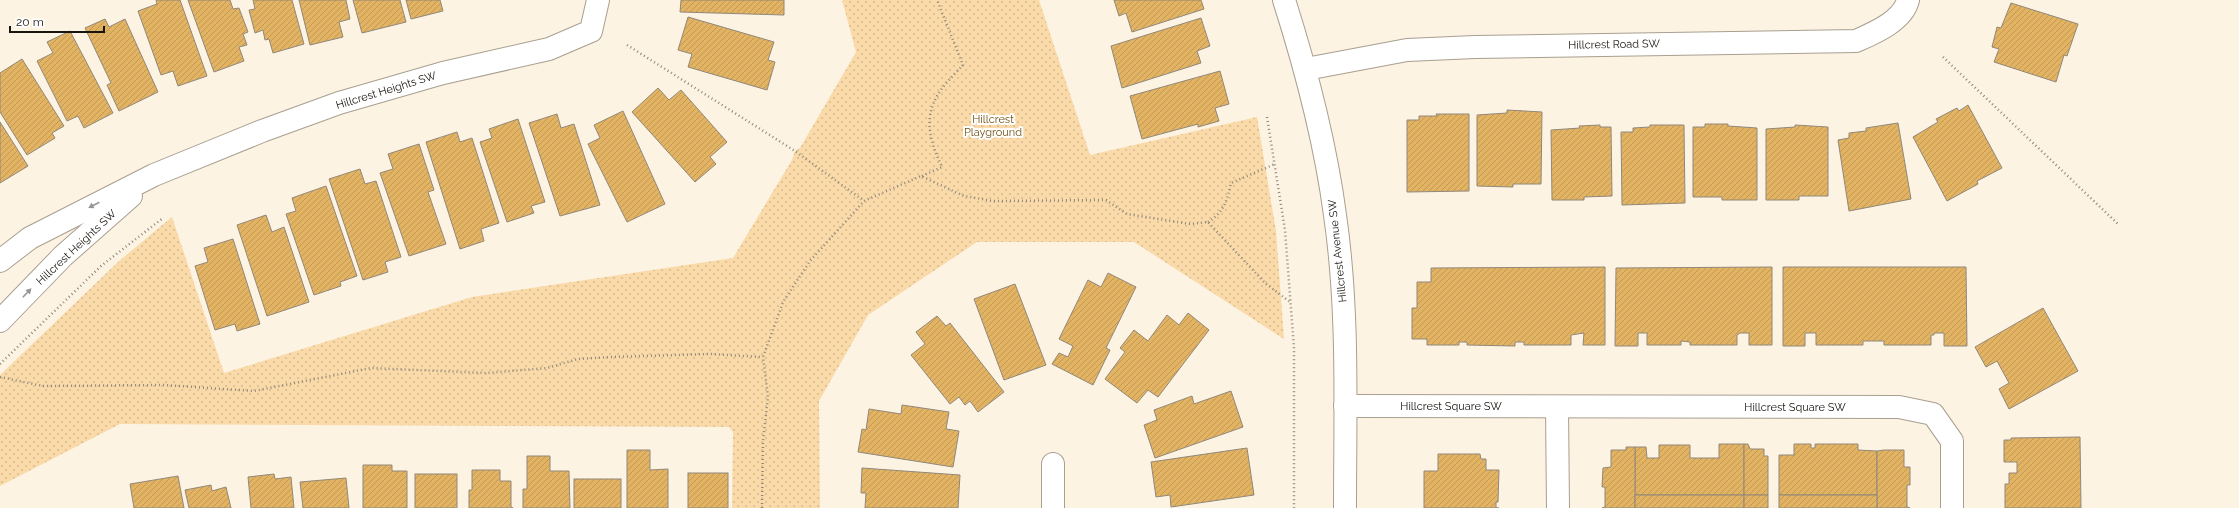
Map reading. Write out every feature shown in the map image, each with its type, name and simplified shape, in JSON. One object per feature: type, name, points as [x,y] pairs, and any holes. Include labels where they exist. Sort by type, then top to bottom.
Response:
[{"type":"street","name":"Hillcrest Heights SW","points":[[0,260],[30,238],[154,175],[262,131],[339,103],[442,73],[549,49],[591,31],[598,0]]},
{"type":"street","name":"Hillcrest Avenue SW","points":[[1284,0],[1316,105],[1336,215],[1342,292],[1345,406],[1345,508]]},
{"type":"street","name":"Hillcrest Road SW","points":[[1306,69],[1407,50],[1482,47],[1856,41],[1876,32],[1896,17],[1908,0]]},
{"type":"street","name":"Hillcrest Heights SW","points":[[0,321],[62,256],[154,175]]},
{"type":"street","name":"Hillcrest Square SW","points":[[1345,406],[1900,407],[1933,414],[1952,441],[1952,508]]},
{"type":"street","points":[[1557,407],[1558,508]]},
{"type":"street","points":[[1053,508],[1054,464]]},
{"type":"path","points":[[762,508],[763,441],[768,397],[763,357],[783,302],[810,261],[864,201],[942,166],[932,145],[929,117],[937,95],[963,65],[937,0]]},
{"type":"path","points":[[626,46],[795,152],[864,201]]},
{"type":"path","points":[[1943,57],[2120,225]]},
{"type":"path","points":[[1267,117],[1285,230],[1294,348],[1294,508]]},
{"type":"path","points":[[921,176],[964,196],[993,200],[1106,200],[1128,214],[1190,224],[1208,222],[1219,215],[1228,198],[1231,183],[1275,164]]},
{"type":"path","points":[[0,364],[101,266],[163,218]]},
{"type":"path","points":[[1208,222],[1265,283],[1290,302]]},
{"type":"path","points":[[0,377],[43,386],[164,385],[254,391],[371,368],[486,373],[547,368],[578,359],[610,357],[711,354],[763,357]]},
{"type":"green space","name":"Hillcrest Playground","points":[[842,0],[1039,0],[1090,155],[1257,117],[1276,231],[1284,339],[1134,242],[977,242],[868,315],[819,401],[820,508],[732,508],[733,432],[729,427],[120,424],[0,486],[0,375],[118,262],[172,217],[224,373],[472,297],[733,258],[792,160],[795,151],[800,148],[856,52]]},
{"type":"building","points":[[156,0],[180,0],[207,76],[178,86],[173,71],[161,75],[138,11],[157,4]]},
{"type":"building","points":[[188,0],[230,0],[233,9],[239,8],[248,32],[243,34],[247,45],[239,47],[244,61],[214,72]]},
{"type":"building","points":[[253,0],[292,0],[304,44],[273,53],[269,39],[265,40],[263,30],[255,33],[249,10],[255,9]]},
{"type":"building","points":[[299,0],[346,0],[350,19],[339,22],[343,37],[310,45]]},
{"type":"building","points":[[353,0],[400,0],[406,22],[362,33]]},
{"type":"building","points":[[406,0],[440,0],[443,11],[411,19]]},
{"type":"building","points":[[681,0],[784,0],[784,15],[680,12]]},
{"type":"building","points":[[1114,0],[1201,0],[1204,9],[1132,32],[1126,13],[1119,16]]},
{"type":"building","points":[[2011,3],[2078,24],[2067,56],[2064,55],[2056,82],[1994,62],[1999,49],[1992,47],[1997,27],[2001,28]]},
{"type":"building","points":[[688,17],[774,42],[768,60],[775,62],[767,90],[688,67],[692,54],[678,50]]},
{"type":"building","points":[[1201,18],[1210,46],[1197,51],[1201,63],[1122,88],[1111,46]]},
{"type":"building","points":[[105,19],[109,27],[125,19],[158,92],[119,111],[107,85],[111,83],[85,28]]},
{"type":"building","points":[[70,31],[113,113],[84,128],[78,116],[67,121],[37,61],[53,53],[47,42]]},
{"type":"building","points":[[22,59],[64,126],[52,133],[55,138],[27,155],[0,112],[0,73]]},
{"type":"building","points":[[1220,71],[1229,104],[1215,108],[1219,121],[1198,127],[1198,124],[1142,139],[1130,96]]},
{"type":"building","points":[[658,88],[669,100],[681,90],[727,142],[710,157],[716,164],[695,182],[632,112]]},
{"type":"building","points":[[1968,105],[2002,168],[1977,181],[1978,184],[1947,201],[1913,137],[1938,122],[1936,119],[1957,108],[1959,111]]},
{"type":"building","points":[[1507,110],[1542,112],[1541,184],[1513,184],[1513,187],[1477,186],[1477,115],[1507,113]]},
{"type":"building","points":[[623,111],[665,204],[627,222],[588,144],[600,138],[594,125]]},
{"type":"building","points":[[557,114],[561,128],[574,124],[600,205],[560,216],[529,123]]},
{"type":"building","points":[[1436,114],[1469,114],[1469,191],[1407,192],[1407,120],[1419,120],[1419,116],[1437,116]]},
{"type":"building","points":[[518,119],[545,202],[531,206],[534,213],[507,222],[480,142],[492,138],[489,129]]},
{"type":"building","points":[[0,122],[28,166],[0,183]]},
{"type":"building","points":[[1898,123],[1911,199],[1849,211],[1838,140],[1849,138],[1849,133],[1866,131],[1866,128]]},
{"type":"building","points":[[1705,124],[1728,124],[1728,126],[1757,128],[1757,200],[1722,200],[1722,197],[1693,197],[1693,127],[1705,127]]},
{"type":"building","points":[[1600,125],[1600,127],[1611,127],[1612,196],[1584,197],[1584,200],[1552,200],[1551,130]]},
{"type":"building","points":[[1650,125],[1684,125],[1685,203],[1622,205],[1621,132],[1633,132],[1633,128],[1650,127]]},
{"type":"building","points":[[1795,125],[1828,127],[1828,196],[1799,196],[1799,200],[1766,200],[1766,129],[1795,127]]},
{"type":"building","points":[[457,132],[460,142],[472,138],[499,223],[481,229],[484,241],[460,249],[426,142]]},
{"type":"building","points":[[419,144],[434,190],[428,192],[446,244],[409,256],[380,173],[393,169],[388,154]]},
{"type":"building","points":[[360,169],[365,184],[376,181],[401,257],[385,262],[388,272],[363,280],[329,179]]},
{"type":"building","points":[[326,186],[357,276],[340,282],[341,286],[314,295],[286,214],[296,211],[292,198]]},
{"type":"building","points":[[266,215],[272,232],[284,227],[309,302],[267,316],[237,225]]},
{"type":"building","points":[[233,239],[260,324],[237,331],[235,324],[215,330],[195,266],[208,262],[204,248]]},
{"type":"building","points":[[1605,267],[1605,345],[1583,345],[1584,333],[1571,335],[1571,345],[1524,345],[1524,342],[1515,342],[1515,346],[1467,345],[1467,342],[1459,342],[1459,345],[1427,345],[1427,339],[1412,339],[1412,308],[1417,308],[1417,282],[1431,282],[1431,268]]},
{"type":"building","points":[[1772,267],[1772,345],[1749,345],[1749,333],[1740,333],[1737,335],[1737,345],[1690,345],[1690,342],[1681,341],[1681,345],[1647,345],[1647,333],[1638,333],[1638,346],[1615,346],[1616,268]]},
{"type":"building","points":[[1783,267],[1966,267],[1967,346],[1944,346],[1944,333],[1934,333],[1934,335],[1931,335],[1931,345],[1884,345],[1884,341],[1863,341],[1863,345],[1816,345],[1816,333],[1805,333],[1805,346],[1783,346]]},
{"type":"building","points":[[1108,273],[1136,287],[1106,348],[1110,350],[1093,385],[1052,364],[1059,353],[1068,357],[1073,346],[1059,339],[1088,280],[1101,287]]},
{"type":"building","points":[[1015,284],[1046,365],[1004,380],[974,299]]},
{"type":"building","points":[[2043,308],[2078,371],[2009,409],[1999,389],[2009,383],[1997,361],[1986,367],[1975,347]]},
{"type":"building","points":[[1188,313],[1209,330],[1158,397],[1148,390],[1137,403],[1105,379],[1125,352],[1120,348],[1134,330],[1148,341],[1167,315],[1179,325]]},
{"type":"building","points":[[937,316],[946,326],[950,323],[1004,392],[978,412],[970,401],[965,405],[959,397],[950,404],[911,355],[925,344],[916,332]]},
{"type":"building","points":[[1231,391],[1243,427],[1155,458],[1144,425],[1157,420],[1154,410],[1192,396],[1194,404]]},
{"type":"building","points":[[902,405],[949,412],[946,429],[959,431],[953,467],[858,452],[862,429],[866,430],[869,409],[901,414]]},
{"type":"building","points":[[2080,437],[2081,508],[2005,508],[2005,484],[2009,484],[2009,473],[2017,473],[2017,462],[2004,462],[2004,440],[2011,440],[2011,438]]},
{"type":"building","points":[[1719,444],[1744,444],[1744,495],[1635,495],[1635,447],[1646,447],[1647,458],[1659,458],[1659,445],[1690,445],[1690,458],[1719,458]]},
{"type":"building","points":[[1744,444],[1748,444],[1750,449],[1764,449],[1764,456],[1768,456],[1768,495],[1744,495]]},
{"type":"building","points":[[1794,444],[1811,444],[1811,448],[1815,448],[1815,444],[1858,444],[1858,450],[1877,451],[1877,495],[1779,495],[1779,455],[1794,455]]},
{"type":"building","points":[[1626,447],[1635,447],[1635,508],[1602,508],[1605,507],[1605,487],[1602,487],[1603,468],[1611,467],[1611,450],[1626,450]]},
{"type":"building","points":[[1247,448],[1254,495],[1171,507],[1170,495],[1156,497],[1151,462]]},
{"type":"building","points":[[627,450],[650,450],[650,470],[668,469],[668,508],[627,508]]},
{"type":"building","points":[[1904,450],[1904,467],[1910,467],[1910,485],[1907,485],[1907,507],[1910,508],[1877,508],[1877,451]]},
{"type":"building","points":[[1438,454],[1480,454],[1481,459],[1486,459],[1486,470],[1499,470],[1498,502],[1496,502],[1496,508],[1424,508],[1424,471],[1438,471]]},
{"type":"building","points":[[527,456],[550,456],[550,471],[569,471],[570,508],[523,508],[523,489],[527,489]]},
{"type":"building","points":[[363,465],[392,465],[392,471],[407,471],[407,508],[363,508]]},
{"type":"building","points":[[862,468],[960,475],[958,508],[865,508],[866,493],[861,493]]},
{"type":"building","points":[[472,470],[500,470],[500,481],[511,481],[511,507],[513,508],[469,508],[469,490],[472,490]]},
{"type":"building","points":[[688,473],[728,473],[728,508],[688,508]]},
{"type":"building","points":[[274,474],[275,479],[291,477],[294,508],[251,508],[248,477]]},
{"type":"building","points":[[415,474],[457,474],[457,508],[415,508]]},
{"type":"building","points":[[178,476],[184,508],[134,508],[130,484]]},
{"type":"building","points":[[346,478],[349,508],[303,508],[300,482]]},
{"type":"building","points":[[574,479],[621,479],[621,508],[574,508]]},
{"type":"building","points":[[211,485],[212,491],[226,487],[231,508],[189,508],[185,490]]},
{"type":"building","points":[[1635,495],[1744,495],[1744,508],[1635,508]]},
{"type":"building","points":[[1744,495],[1768,495],[1768,508],[1744,508]]},
{"type":"building","points":[[1779,495],[1877,495],[1877,508],[1779,508]]}]
